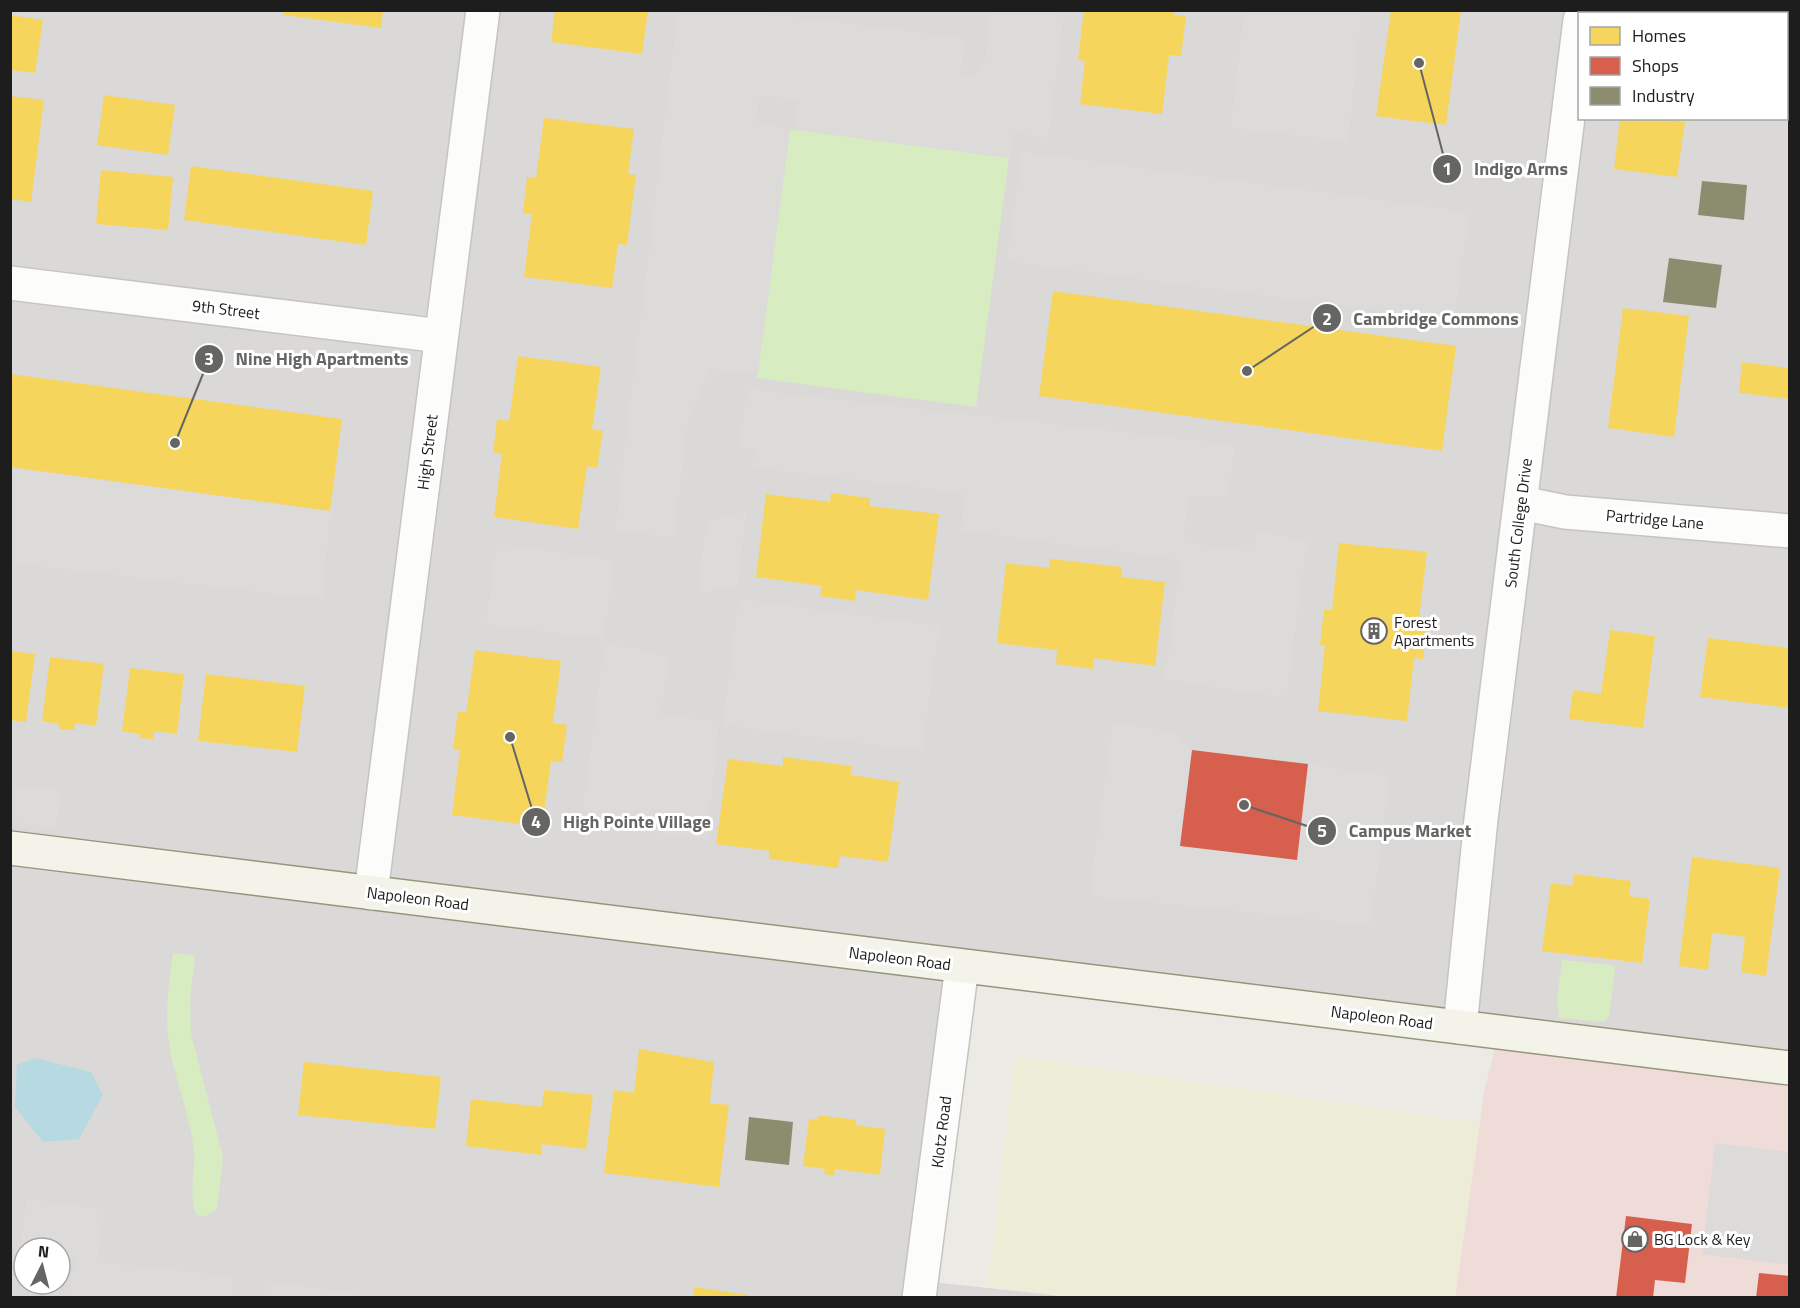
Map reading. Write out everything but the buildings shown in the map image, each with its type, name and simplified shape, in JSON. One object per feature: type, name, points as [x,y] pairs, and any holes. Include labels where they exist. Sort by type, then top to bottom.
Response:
[{"type":"main road","name":"Napoleon Road","points":[[10,848],[1790,1068]]},
{"type":"street","name":"High Street","points":[[371,893],[483,10]]},
{"type":"street","name":"South College Drive","points":[[1460,1027],[1481,819],[1578,36]]},
{"type":"street","name":"9th Street","points":[[10,283],[441,336]]},
{"type":"street","name":"Partridge Lane","points":[[1521,503],[1565,512],[1790,531]]},
{"type":"street","name":"Klotz Road","points":[[920,1298],[962,966]]},
{"type":"shaded area","points":[[10,11],[1789,11],[1789,1068],[962,966],[922,1281],[1073,1297],[11,1297]]},
{"type":"shaded area","points":[[678,11],[770,11],[770,14],[964,38],[961,74],[972,75],[985,61],[990,11],[1064,11],[1048,138],[1011,133],[1009,158],[795,130],[798,100],[759,95],[757,122],[790,129],[758,374],[710,369],[688,421],[674,538],[615,530]]},
{"type":"shaded area","points":[[1244,11],[1362,11],[1348,141],[1231,128]]},
{"type":"shaded area","points":[[1022,152],[1469,212],[1454,321],[1007,261]]},
{"type":"shaded area","points":[[747,389],[1235,445],[1228,497],[1189,496],[1183,542],[1254,552],[1258,532],[1307,540],[1286,698],[1165,679],[1181,560],[961,530],[964,493],[752,467],[755,449],[739,447]]},
{"type":"shaded area","points":[[11,467],[330,511],[322,599],[11,563]]},
{"type":"shaded area","points":[[747,511],[737,586],[697,594],[707,521]]},
{"type":"shaded area","points":[[497,544],[614,560],[604,639],[486,624]]},
{"type":"shaded area","points":[[739,599],[939,626],[922,751],[723,725]]},
{"type":"shaded area","points":[[604,645],[642,649],[669,660],[661,714],[719,722],[707,839],[581,824]]},
{"type":"shaded area","points":[[1113,723],[1174,732],[1192,750],[1180,846],[1296,859],[1308,764],[1389,776],[1371,925],[1089,896]]},
{"type":"shaded area","points":[[11,785],[61,791],[56,828],[11,822]]},
{"type":"shaded area","points":[[1499,1032],[1789,1068],[1789,1297],[1455,1298],[1484,1092]]},
{"type":"shaded area","points":[[1715,1143],[1789,1152],[1789,1265],[1702,1254]]},
{"type":"shaded area","points":[[27,1198],[104,1210],[97,1262],[232,1276],[232,1297],[63,1297],[72,1296],[72,1274],[78,1259],[72,1258],[72,1236],[22,1236]]},
{"type":"shaded area","points":[[266,1281],[373,1297],[265,1297]]},
{"type":"green space","points":[[790,129],[1009,158],[976,407],[757,378]]},
{"type":"green space","points":[[173,953],[195,956],[190,999],[191,1034],[223,1157],[217,1209],[204,1217],[196,1214],[194,1206],[192,1190],[194,1150],[169,1042],[168,1004]]},
{"type":"green space","points":[[1562,960],[1612,965],[1615,970],[1609,1016],[1604,1022],[1559,1018],[1557,1002]]},
{"type":"green space","points":[[1015,1056],[1480,1123],[1455,1297],[1073,1298],[988,1286]]},
{"type":"water","points":[[35,1058],[91,1072],[103,1095],[79,1139],[43,1142],[15,1107],[17,1065]]},
{"type":"place","name":"Indigo Arms","points":[[1419,63]]},
{"type":"place","name":"Cambridge Commons","points":[[1247,371]]},
{"type":"place","name":"Nine High Apartments","points":[[175,443]]},
{"type":"place","name":"Forest Apartments","points":[[1374,631]]},
{"type":"place","name":"High Pointe Village","points":[[510,737]]},
{"type":"place","name":"Campus Market","points":[[1244,805]]},
{"type":"place","name":"BG Lock & Key","points":[[1635,1239]]}]
